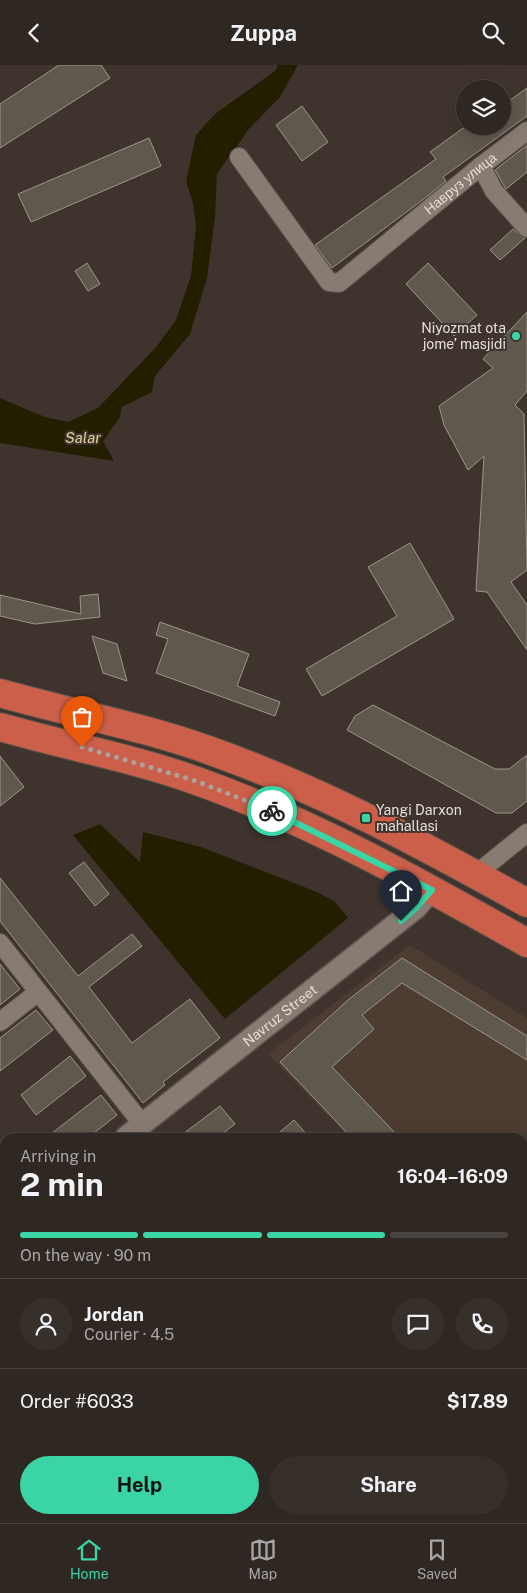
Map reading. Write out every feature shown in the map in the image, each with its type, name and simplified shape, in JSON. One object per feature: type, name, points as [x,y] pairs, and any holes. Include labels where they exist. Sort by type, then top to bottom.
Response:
[{"type":"highway","points":[[0,693],[140,727],[247,764],[318,795],[476,874],[527,903]]},
{"type":"highway","points":[[0,727],[122,757],[223,791],[292,820],[432,890],[527,943]]},
{"type":"street","name":"Навруз улица","points":[[239,157],[329,282],[339,283],[481,166],[527,131]]},
{"type":"street","points":[[481,166],[494,191],[527,227]]},
{"type":"street","points":[[476,874],[527,833]]},
{"type":"street","name":"Navruz Street","points":[[135,1131],[416,908],[432,890]]},
{"type":"street","points":[[0,943],[38,992],[135,1131]]},
{"type":"street","points":[[0,1022],[38,992]]},
{"type":"shaded area","points":[[410,945],[527,1018],[527,1133],[345,1133],[268,1054]]},
{"type":"water","name":"Salar","points":[[278,65],[298,65],[280,97],[249,129],[217,174],[215,217],[207,278],[190,334],[155,376],[152,392],[122,407],[120,417],[103,441],[114,461],[0,443],[0,398],[45,417],[68,422],[98,408],[157,346],[176,320],[191,276],[196,226],[193,203],[186,181],[196,135],[215,114],[275,71]]},
{"type":"water","points":[[100,824],[140,862],[143,832],[201,847],[317,892],[334,901],[348,918],[225,1019],[73,835]]},
{"type":"building","points":[[59,65],[101,65],[110,78],[0,148],[0,104]]},
{"type":"building","points":[[527,88],[527,116],[511,128],[511,100]]},
{"type":"building","points":[[302,106],[328,142],[302,161],[276,125]]},
{"type":"building","points":[[456,133],[456,135],[501,135],[443,177],[446,181],[429,195],[332,268],[315,245],[436,159],[430,152]]},
{"type":"building","points":[[149,138],[161,166],[31,222],[18,194]]},
{"type":"building","points":[[527,145],[527,172],[506,189],[495,170]]},
{"type":"building","points":[[513,229],[525,238],[500,260],[490,250]]},
{"type":"building","points":[[87,263],[100,284],[88,291],[75,271]]},
{"type":"building","points":[[428,263],[477,315],[454,336],[406,284]]},
{"type":"building","points":[[527,312],[527,391],[515,405],[524,414],[527,570],[511,582],[527,605],[527,650],[487,592],[476,591],[484,456],[468,470],[444,425],[439,406],[493,368],[483,359]]},
{"type":"building","points":[[410,543],[454,619],[322,696],[306,669],[397,616],[368,567]]},
{"type":"building","points":[[98,594],[100,617],[35,624],[0,616],[0,595],[81,614],[80,596]]},
{"type":"building","points":[[160,622],[249,654],[237,686],[280,702],[275,716],[156,673],[168,639],[156,635]]},
{"type":"building","points":[[92,636],[117,644],[127,681],[103,673]]},
{"type":"building","points":[[373,705],[495,769],[509,769],[527,755],[527,801],[512,813],[496,813],[347,730],[355,716]]},
{"type":"building","points":[[0,756],[24,787],[0,806]]},
{"type":"building","points":[[84,862],[109,894],[95,906],[69,873]]},
{"type":"building","points":[[0,878],[78,976],[132,934],[142,946],[89,987],[132,1043],[190,999],[220,1038],[163,1082],[165,1085],[143,1103],[0,921]]},
{"type":"building","points":[[402,958],[527,1036],[527,1060],[402,983],[362,1015],[374,1029],[332,1067],[395,1133],[347,1133],[280,1062],[348,1000]]},
{"type":"building","points":[[0,964],[20,989],[0,1005]]},
{"type":"building","points":[[36,1010],[53,1030],[0,1071],[0,1038]]},
{"type":"building","points":[[70,1056],[86,1076],[36,1115],[21,1095]]},
{"type":"building","points":[[101,1095],[117,1115],[94,1133],[52,1133]]},
{"type":"building","points":[[220,1106],[235,1124],[223,1133],[184,1133]]},
{"type":"building","points":[[294,1120],[305,1133],[279,1133]]},
{"type":"way so far","points":[[82,747],[145,764],[196,781],[272,811]]},
{"type":"place","name":"Niyozmat ota jome’ masjidi","points":[[516,336]]},
{"type":"place","name":"Yangi Darxon mahallasi","points":[[366,818]]},
{"type":"route","points":[[272,811],[432,890],[401,921]]}]
